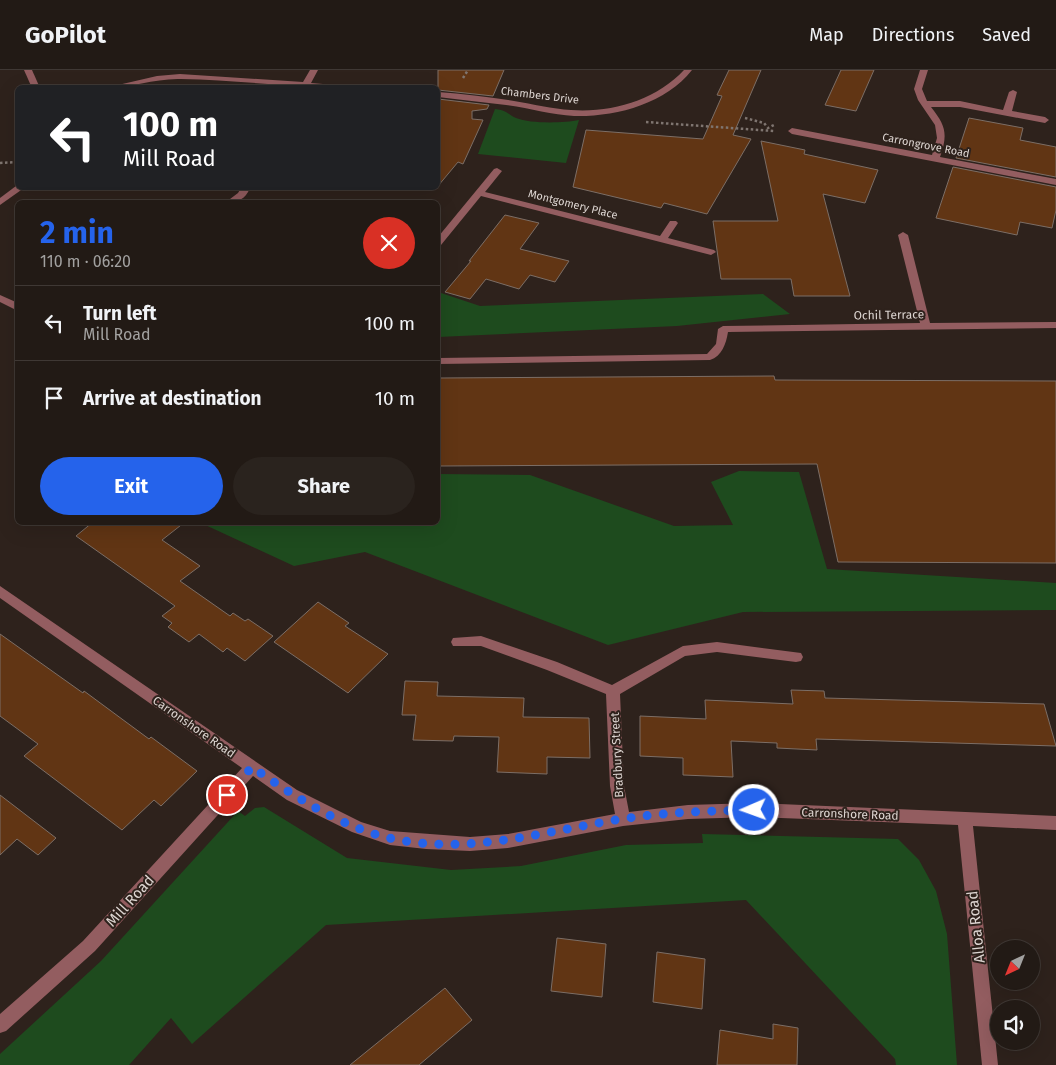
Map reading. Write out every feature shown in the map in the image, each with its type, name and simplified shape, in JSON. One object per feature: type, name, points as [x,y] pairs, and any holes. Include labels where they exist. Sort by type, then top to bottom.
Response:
[{"type":"street","points":[[28,70],[35,85]]},
{"type":"street","points":[[306,84],[314,70]]},
{"type":"street","name":"Chambers Drive","points":[[440,95],[573,113],[616,109],[653,97],[675,84],[688,70]]},
{"type":"street","points":[[924,70],[918,87],[925,104],[936,118],[941,130],[935,158]]},
{"type":"street","points":[[123,85],[157,78],[180,76],[316,85]]},
{"type":"street","points":[[1007,112],[1013,92]]},
{"type":"street","points":[[925,104],[960,104],[1045,120]]},
{"type":"street","name":"Carrongrove Road","points":[[792,130],[1056,182]]},
{"type":"street","points":[[440,241],[497,171]]},
{"type":"street","points":[[0,202],[16,190]]},
{"type":"street","points":[[233,200],[242,195],[243,190]]},
{"type":"street","name":"Montgomery Place","points":[[479,193],[711,252]]},
{"type":"street","points":[[662,240],[673,223]]},
{"type":"street","points":[[903,235],[926,327]]},
{"type":"street","points":[[0,298],[15,306]]},
{"type":"street","name":"Ochil Terrace","points":[[440,361],[710,357],[721,346],[722,329],[1056,325]]},
{"type":"street","name":"Carronshore Road","points":[[0,591],[292,795],[357,828],[390,838],[470,844],[508,841],[623,818],[688,812],[754,810],[1056,823]]},
{"type":"street","points":[[458,642],[482,641],[552,666],[613,691],[682,651],[717,646],[796,657]]},
{"type":"street","name":"Bradbury Street","points":[[613,691],[617,786],[623,818]]},
{"type":"street","name":"Mill Road","points":[[0,1025],[89,946],[252,767]]},
{"type":"street","name":"Alloa Road","points":[[965,818],[990,1065]]},
{"type":"path","points":[[616,109],[638,121],[766,132]]},
{"type":"path","points":[[745,118],[764,122],[768,128],[774,124],[792,130]]},
{"type":"path","points":[[0,163],[15,162]]},
{"type":"green space","points":[[495,109],[522,120],[565,122],[579,120],[566,163],[478,154]]},
{"type":"green space","points":[[440,293],[480,306],[763,294],[790,314],[677,326],[440,337]]},
{"type":"green space","points":[[739,471],[799,472],[827,569],[1056,583],[1056,610],[743,612],[608,645],[365,552],[294,566],[205,525],[440,525],[440,474],[530,475],[674,526],[733,525],[711,482]]},
{"type":"green space","points":[[264,807],[347,858],[451,870],[521,866],[626,845],[703,843],[702,834],[898,839],[919,860],[936,891],[947,934],[957,1065],[896,1065],[895,1059],[746,900],[326,925],[192,1044],[171,1018],[129,1065],[0,1065],[0,1054],[101,961],[238,811],[245,816],[255,808]]},
{"type":"building","points":[[438,70],[504,70],[493,96],[440,90],[440,85],[438,85]]},
{"type":"building","points":[[729,70],[761,70],[733,135],[751,139],[707,214],[664,203],[661,208],[573,187],[586,130],[703,139],[722,96],[717,95]]},
{"type":"building","points":[[841,70],[874,70],[856,111],[825,105]]},
{"type":"building","points":[[440,99],[489,105],[487,109],[472,111],[472,119],[483,120],[463,164],[458,162],[440,184]]},
{"type":"building","points":[[969,118],[1023,128],[1020,140],[1056,147],[1056,177],[956,158]]},
{"type":"building","points":[[761,141],[805,150],[804,154],[878,170],[865,203],[823,194],[850,296],[794,296],[791,279],[721,279],[713,221],[778,221]]},
{"type":"building","points":[[953,167],[1056,187],[1056,210],[1052,228],[1020,222],[1017,235],[936,218]]},
{"type":"building","points":[[505,215],[539,223],[520,249],[569,261],[555,282],[530,275],[519,289],[486,279],[470,299],[445,292],[471,261],[469,261]]},
{"type":"building","points":[[774,376],[775,380],[1056,381],[1056,563],[838,562],[817,464],[440,466],[440,378]]},
{"type":"building","points":[[89,525],[181,525],[162,540],[200,566],[180,581],[230,616],[233,613],[245,621],[248,619],[273,636],[245,661],[227,648],[223,652],[199,634],[189,642],[168,627],[172,623],[162,616],[175,606],[76,536]]},
{"type":"building","points":[[318,602],[349,623],[345,626],[388,654],[348,693],[274,642]]},
{"type":"building","points":[[0,634],[83,693],[84,691],[149,739],[151,737],[197,771],[161,806],[154,800],[122,830],[24,756],[38,744],[0,716]]},
{"type":"building","points":[[405,681],[438,682],[437,696],[524,698],[523,717],[589,718],[590,758],[547,757],[547,774],[497,772],[499,737],[454,736],[453,741],[413,740],[416,715],[402,715]]},
{"type":"building","points":[[791,690],[824,691],[825,698],[1044,704],[1056,746],[816,739],[817,750],[777,748],[777,743],[731,741],[733,777],[683,775],[683,758],[640,756],[640,716],[706,719],[705,700],[793,704]]},
{"type":"building","points":[[0,795],[56,838],[38,855],[17,839],[0,855]]},
{"type":"building","points":[[557,938],[606,944],[602,997],[551,991]]},
{"type":"building","points":[[657,952],[705,959],[702,1009],[653,1002]]},
{"type":"building","points":[[445,988],[472,1020],[419,1065],[350,1065]]},
{"type":"building","points":[[773,1024],[798,1028],[797,1065],[717,1065],[720,1030],[773,1039]]},
{"type":"route","points":[[227,795],[252,767],[292,795],[357,828],[390,838],[470,844],[508,841],[623,818],[688,812],[754,810]]}]
